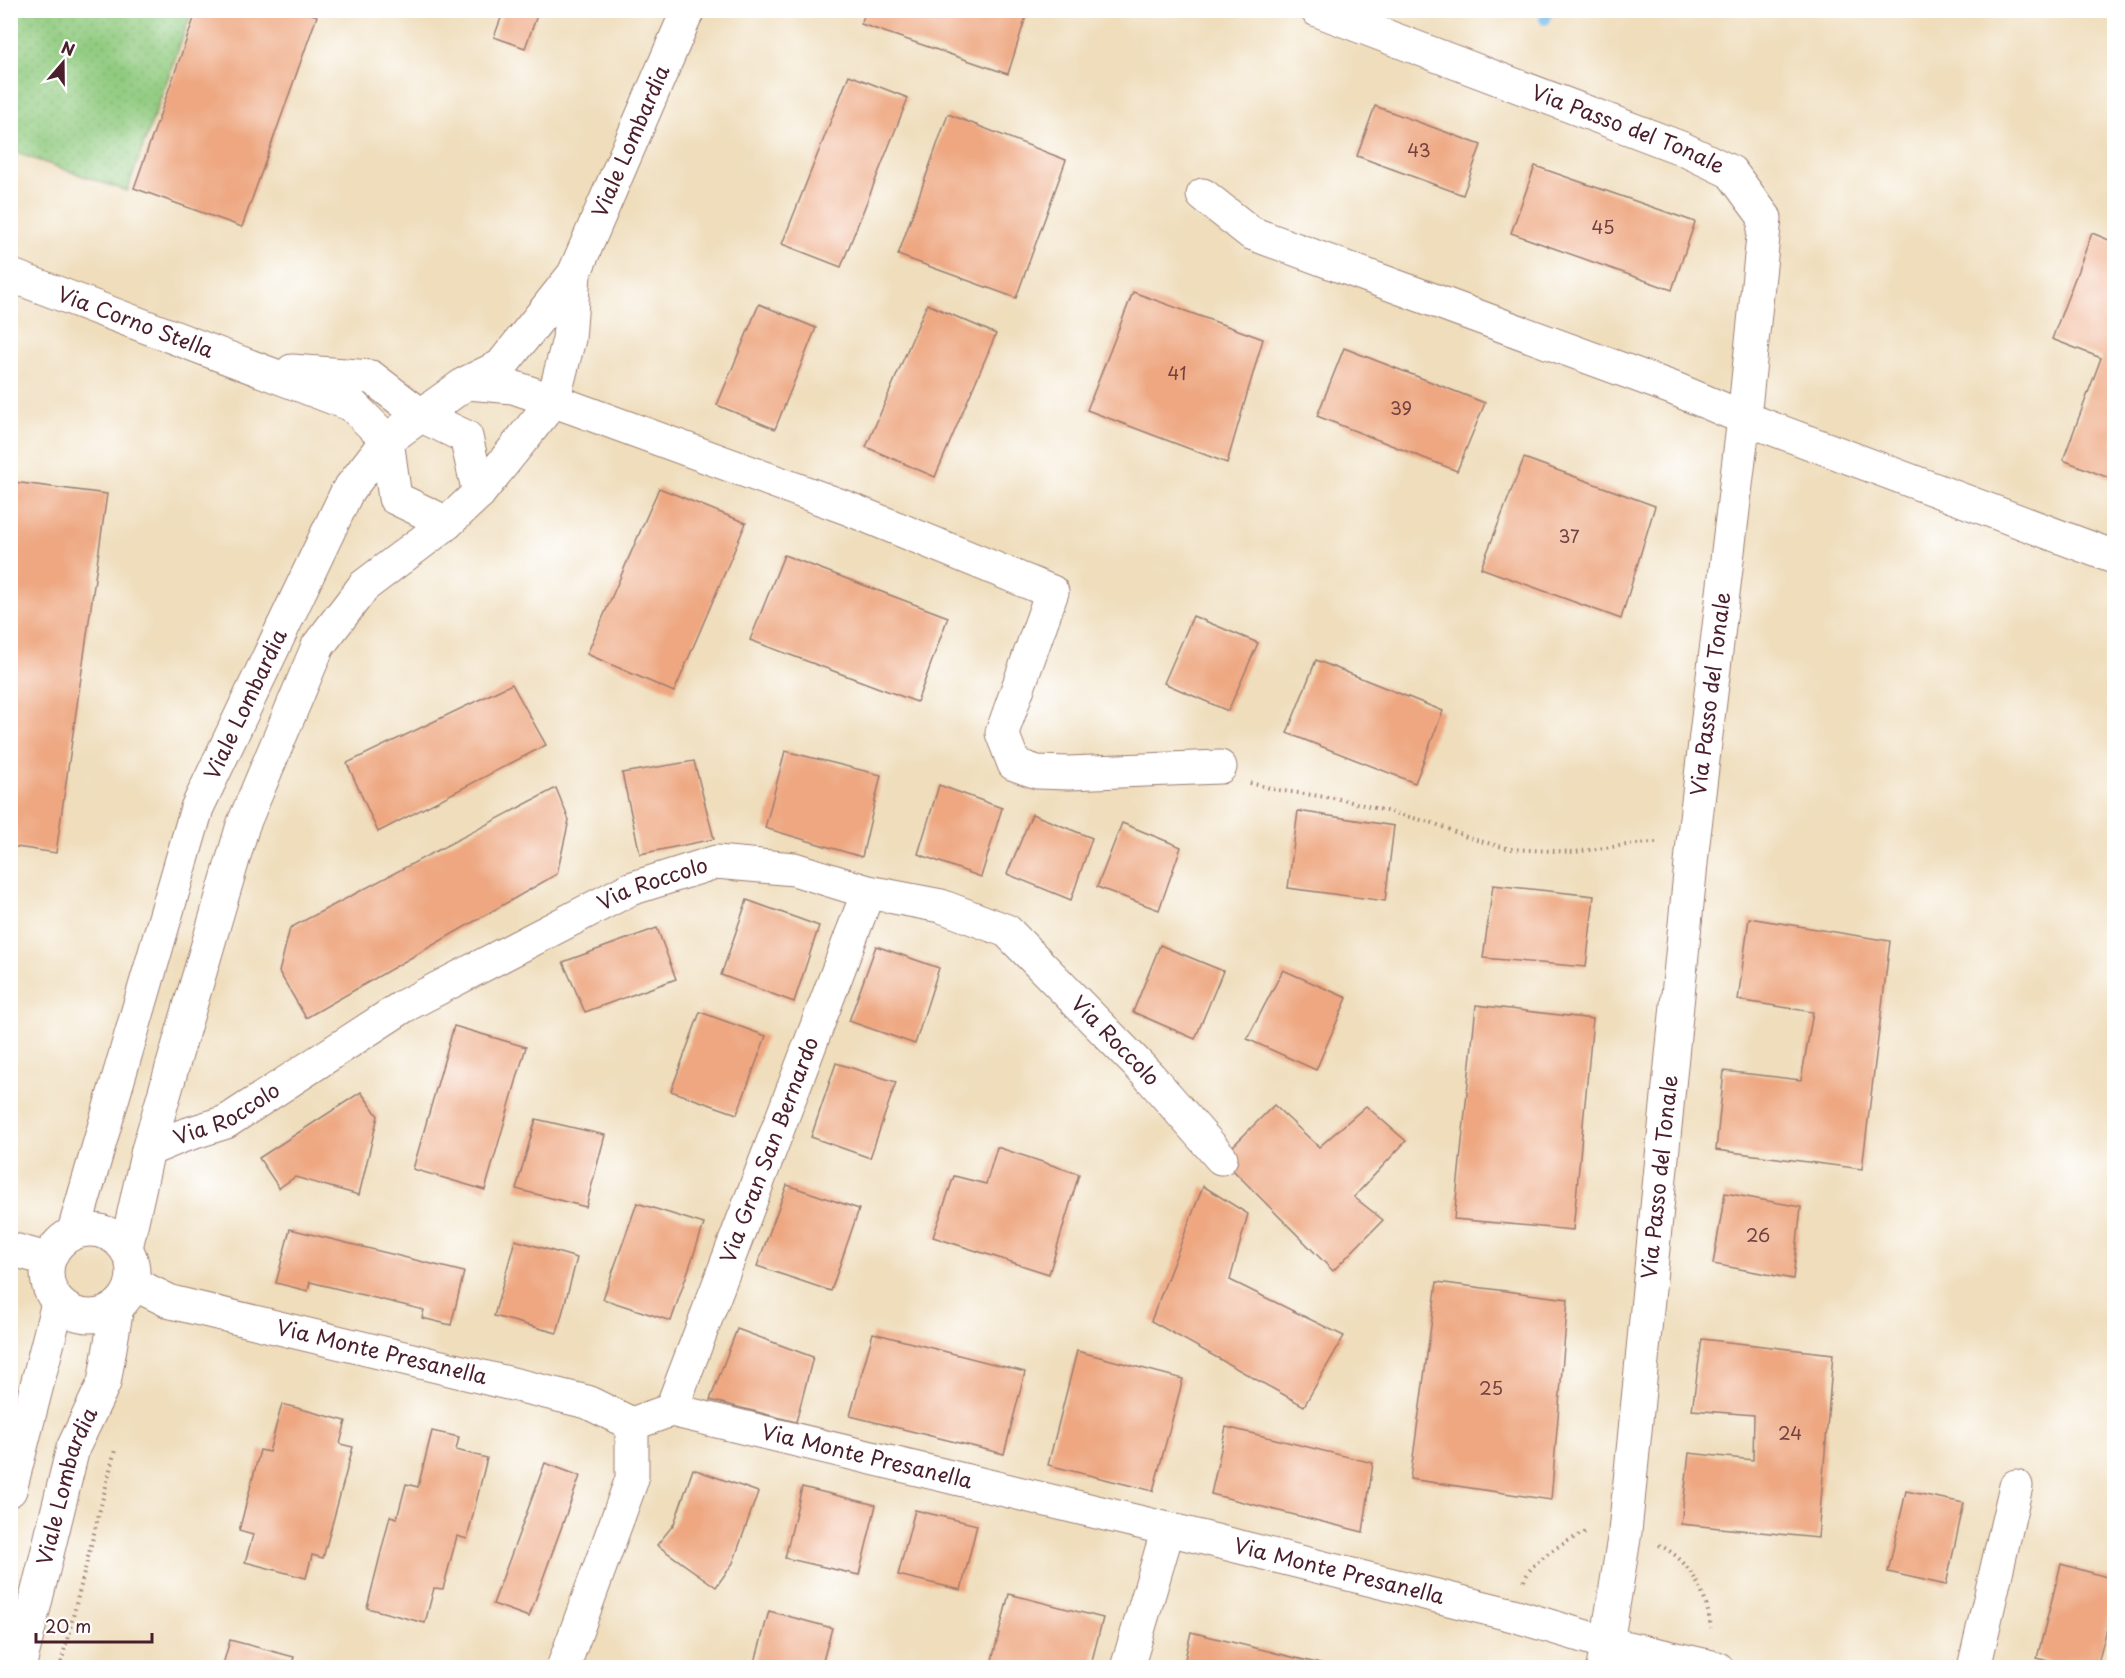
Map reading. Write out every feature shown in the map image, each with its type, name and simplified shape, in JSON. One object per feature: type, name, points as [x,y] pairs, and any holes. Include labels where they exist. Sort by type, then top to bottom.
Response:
[{"type":"street","name":"Viale Lombardia","points":[[74,1231],[197,808],[347,492],[387,440],[466,383],[501,366],[574,274],[688,10]]},
{"type":"street","name":"Via Passo del Tonale","points":[[1317,10],[1681,148],[1731,172],[1765,218],[1750,342],[1744,418],[1693,843],[1625,1532],[1604,1655]]},
{"type":"street","points":[[1203,195],[1251,233],[1675,389],[1744,418],[2115,557]]},
{"type":"street","name":"Viale Lombardia","points":[[20,1668],[73,1448],[104,1383],[133,1265],[126,1248],[148,1150],[243,825],[318,646],[364,586],[447,523],[479,494],[553,401],[569,339],[574,274]]},
{"type":"street","name":"Via Corno Stella","points":[[10,275],[352,405],[387,440]]},
{"type":"street","name":"Via Corno Stella","points":[[259,369],[371,377],[422,416],[466,437],[479,494]]},
{"type":"street","points":[[466,383],[513,387],[553,401],[847,508],[1052,592],[1002,733],[1014,764],[1037,772],[1069,773],[1220,767]]},
{"type":"street","points":[[387,440],[395,498],[447,523]]},
{"type":"street","name":"Via Roccolo","points":[[148,1150],[226,1122],[404,1006],[630,889],[716,862],[794,869],[868,892],[941,906],[1007,931],[1150,1077],[1221,1158]]},
{"type":"street","name":"Via Gran San Bernardo","points":[[671,1410],[868,892]]},
{"type":"street","points":[[125,1295],[97,1316],[76,1314],[58,1303],[46,1282],[47,1259],[57,1242],[74,1231],[103,1230],[126,1248]]},
{"type":"street","points":[[10,1249],[47,1259]]},
{"type":"street","name":"Via Monte Presanella","points":[[125,1295],[171,1302],[587,1402],[632,1424]]},
{"type":"street","points":[[10,1490],[58,1303]]},
{"type":"street","points":[[566,1667],[632,1479],[632,1424],[671,1410]]},
{"type":"street","name":"Via Monte Presanella","points":[[671,1410],[1168,1529],[1501,1612],[1604,1655],[1718,1668]]},
{"type":"street","points":[[1974,1668],[2016,1486]]},
{"type":"street","points":[[1127,1668],[1168,1529]]},
{"type":"path","points":[[1220,767],[1244,782],[1276,790],[1351,801],[1433,823],[1469,838],[1510,849],[1574,852],[1634,844],[1693,843]]},
{"type":"green space","points":[[11,10],[192,11],[127,191],[11,151]]},
{"type":"building","points":[[197,10],[301,10],[317,16],[242,227],[134,188]]},
{"type":"building","points":[[433,10],[459,10],[456,19]]},
{"type":"building","points":[[504,10],[539,10],[525,48],[494,37]]},
{"type":"building","points":[[866,10],[1028,10],[1008,74],[861,24]]},
{"type":"building","points":[[849,75],[908,98],[841,267],[782,244]]},
{"type":"building","points":[[1375,106],[1481,145],[1463,195],[1357,156]]},
{"type":"building","points":[[948,114],[1066,160],[1016,298],[898,255]]},
{"type":"building","points":[[1535,166],[1695,222],[1672,290],[1511,233]]},
{"type":"building","points":[[2092,233],[2114,242],[2114,480],[2063,460],[2101,358],[2052,339]]},
{"type":"building","points":[[1133,292],[1263,339],[1227,463],[1087,410]]},
{"type":"building","points":[[759,304],[816,328],[775,429],[717,405]]},
{"type":"building","points":[[927,304],[996,334],[935,477],[866,447]]},
{"type":"building","points":[[1344,348],[1485,403],[1457,471],[1317,416]]},
{"type":"building","points":[[1524,458],[1655,506],[1621,619],[1481,568]]},
{"type":"building","points":[[13,482],[107,494],[56,853],[10,846],[10,499]]},
{"type":"building","points":[[659,488],[746,523],[674,692],[587,654]]},
{"type":"building","points":[[784,555],[948,617],[917,702],[750,640]]},
{"type":"building","points":[[1193,616],[1258,643],[1228,711],[1164,683]]},
{"type":"building","points":[[1316,660],[1443,711],[1415,783],[1287,733]]},
{"type":"building","points":[[512,684],[546,745],[378,832],[347,763]]},
{"type":"building","points":[[785,751],[881,775],[862,857],[765,828]]},
{"type":"building","points":[[694,761],[714,839],[640,854],[622,773]]},
{"type":"building","points":[[939,785],[1002,808],[981,877],[918,854]]},
{"type":"building","points":[[556,788],[569,820],[557,874],[306,1018],[279,972],[290,928]]},
{"type":"building","points":[[1298,811],[1394,826],[1385,901],[1288,888]]},
{"type":"building","points":[[1032,814],[1092,838],[1071,900],[1007,874]]},
{"type":"building","points":[[1122,823],[1181,847],[1159,910],[1097,887]]},
{"type":"building","points":[[1493,885],[1594,896],[1586,967],[1483,958]]},
{"type":"building","points":[[747,900],[819,926],[794,1002],[721,975]]},
{"type":"building","points":[[1749,918],[1890,941],[1862,1169],[1716,1150],[1724,1071],[1801,1080],[1813,1012],[1738,1000]]},
{"type":"building","points":[[657,928],[676,979],[585,1012],[563,962]]},
{"type":"building","points":[[1160,945],[1223,971],[1195,1039],[1133,1012]]},
{"type":"building","points":[[876,946],[939,968],[915,1044],[849,1021]]},
{"type":"building","points":[[1283,970],[1347,998],[1316,1070],[1247,1039]]},
{"type":"building","points":[[1476,1005],[1593,1019],[1573,1230],[1454,1219]]},
{"type":"building","points":[[700,1012],[766,1036],[737,1114],[671,1091]]},
{"type":"building","points":[[454,1026],[526,1047],[485,1190],[413,1169]]},
{"type":"building","points":[[836,1063],[896,1082],[870,1158],[811,1137]]},
{"type":"building","points":[[361,1092],[378,1116],[359,1195],[295,1177],[279,1188],[259,1158]]},
{"type":"building","points":[[1274,1105],[1319,1147],[1366,1106],[1406,1141],[1354,1197],[1383,1220],[1333,1271],[1221,1158]]},
{"type":"building","points":[[536,1119],[605,1135],[586,1207],[516,1189]]},
{"type":"building","points":[[997,1147],[1079,1174],[1049,1274],[933,1237],[954,1176],[986,1184]]},
{"type":"building","points":[[787,1185],[859,1209],[831,1291],[757,1266]]},
{"type":"building","points":[[1203,1186],[1248,1214],[1230,1280],[1344,1336],[1304,1406],[1151,1321]]},
{"type":"building","points":[[1725,1193],[1801,1207],[1793,1279],[1713,1264]]},
{"type":"building","points":[[637,1203],[704,1224],[671,1321],[603,1299]]},
{"type":"building","points":[[290,1229],[464,1272],[451,1325],[422,1318],[424,1310],[310,1282],[308,1291],[276,1283]]},
{"type":"building","points":[[515,1240],[577,1258],[557,1333],[494,1316]]},
{"type":"building","points":[[1437,1282],[1568,1299],[1551,1500],[1410,1479]]},
{"type":"building","points":[[737,1329],[813,1357],[796,1422],[710,1400]]},
{"type":"building","points":[[873,1333],[1025,1372],[1004,1454],[850,1416]]},
{"type":"building","points":[[1702,1339],[1833,1354],[1818,1538],[1681,1524],[1689,1453],[1753,1460],[1754,1415],[1692,1410]]},
{"type":"building","points":[[1077,1351],[1183,1379],[1153,1491],[1048,1465]]},
{"type":"building","points":[[282,1404],[346,1421],[340,1444],[353,1447],[323,1558],[312,1555],[306,1578],[245,1562],[253,1535],[239,1531],[260,1450],[269,1452]]},
{"type":"building","points":[[1226,1427],[1373,1463],[1363,1532],[1211,1494]]},
{"type":"building","points":[[432,1431],[459,1437],[456,1450],[487,1458],[467,1539],[457,1536],[443,1589],[434,1588],[425,1623],[367,1608],[390,1516],[397,1518],[406,1484],[418,1487]]},
{"type":"building","points":[[545,1463],[580,1476],[529,1617],[493,1604]]},
{"type":"building","points":[[693,1469],[758,1492],[733,1563],[716,1587],[657,1545],[674,1524]]},
{"type":"building","points":[[802,1487],[876,1505],[859,1575],[785,1558]]},
{"type":"building","points":[[1906,1491],[1964,1503],[1946,1585],[1888,1572]]},
{"type":"building","points":[[915,1510],[977,1525],[961,1590],[898,1575]]},
{"type":"building","points":[[2061,1564],[2114,1579],[2114,1601],[2097,1668],[2073,1668],[2037,1658]]},
{"type":"building","points":[[1009,1594],[1103,1618],[1090,1668],[990,1668]]},
{"type":"building","points":[[769,1611],[832,1628],[821,1668],[775,1668],[755,1662]]},
{"type":"building","points":[[1191,1632],[1332,1667],[1183,1668]]},
{"type":"building","points":[[230,1640],[294,1657],[291,1668],[222,1668]]},
{"type":"waterway","points":[[1545,19],[1547,10]]}]
